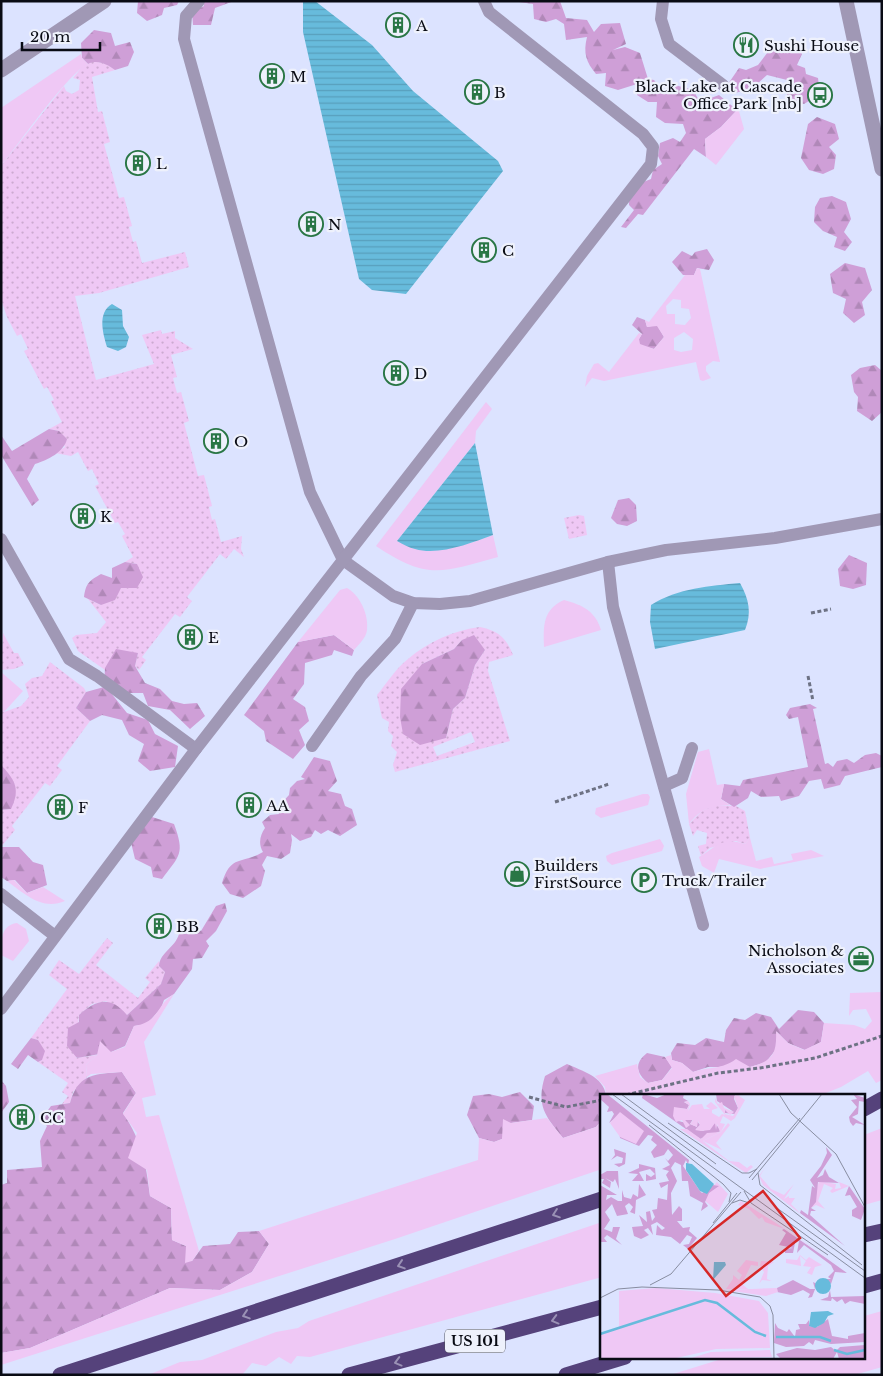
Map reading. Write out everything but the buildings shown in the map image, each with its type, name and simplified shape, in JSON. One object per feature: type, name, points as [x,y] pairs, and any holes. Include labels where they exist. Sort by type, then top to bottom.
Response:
[{"type":"highway","points":[[866,1108],[882,1099]]},
{"type":"highway","points":[[866,1114],[882,1111]]},
{"type":"highway","points":[[60,1375],[600,1200]]},
{"type":"highway","points":[[866,1234],[882,1230]]},
{"type":"highway","points":[[866,1285],[882,1281]]},
{"type":"highway","name":"US 101","points":[[349,1375],[600,1309]]},
{"type":"highway","points":[[566,1375],[622,1358]]},
{"type":"street","points":[[1,70],[104,1]]},
{"type":"street","points":[[846,1],[882,169]]},
{"type":"lane","points":[[199,1],[186,16],[184,39],[310,492],[343,560],[393,596],[413,602],[440,604],[470,601],[608,562],[666,550],[775,538],[882,519]]},
{"type":"lane","points":[[1,1009],[196,749],[651,164],[653,147],[643,134],[489,12],[484,1]]},
{"type":"lane","points":[[663,1],[661,19],[669,44],[722,85]]},
{"type":"lane","points":[[1,538],[69,659],[97,676],[196,749]]},
{"type":"lane","points":[[608,562],[613,607],[703,925]]},
{"type":"lane","points":[[312,746],[361,676],[395,639],[413,602]]},
{"type":"lane","points":[[664,786],[682,778],[692,748]]},
{"type":"lane","points":[[1,894],[55,936]]},
{"type":"path","points":[[811,613],[831,609]]},
{"type":"path","points":[[808,676],[813,701]]},
{"type":"path","points":[[555,802],[609,784]]},
{"type":"path","points":[[630,1094],[718,1072],[760,1068],[815,1058],[882,1036]]},
{"type":"path","points":[[529,1097],[566,1107],[600,1100]]},
{"type":"shaded area","points":[[81,54],[88,64],[68,81],[43,110],[1,166],[1,108]]},
{"type":"shaded area","points":[[93,61],[107,64],[115,70],[92,77],[98,112],[102,111],[110,142],[104,144],[119,198],[124,197],[132,226],[129,227],[133,242],[136,241],[142,263],[185,252],[189,267],[99,293],[75,296],[96,380],[154,364],[142,335],[161,330],[162,334],[175,331],[175,338],[193,349],[171,355],[177,377],[173,378],[177,393],[181,392],[189,421],[184,423],[198,476],[204,475],[212,506],[209,507],[212,520],[215,519],[221,542],[242,536],[241,549],[244,557],[234,549],[226,559],[220,554],[187,597],[192,601],[180,617],[175,614],[142,657],[146,660],[139,670],[135,666],[138,653],[105,670],[78,651],[72,638],[76,635],[97,633],[106,622],[88,599],[101,605],[121,588],[137,564],[125,562],[133,557],[122,536],[125,534],[118,522],[115,523],[95,486],[99,484],[92,469],[88,471],[78,452],[71,456],[55,453],[65,447],[59,431],[49,429],[62,422],[51,401],[54,400],[47,387],[44,389],[24,351],[28,349],[21,334],[17,336],[7,317],[1,299],[1,166],[64,86],[66,91],[72,94],[79,90],[80,80],[73,78],[82,67]]},
{"type":"shaded area","points":[[737,110],[739,111],[744,129],[716,165],[706,157],[705,139],[721,127]]},
{"type":"shaded area","points":[[697,268],[700,269],[720,362],[713,361],[706,366],[706,371],[711,378],[703,381],[700,380],[696,362],[604,381],[592,378],[585,387],[587,376],[594,364],[598,363],[609,372],[639,333],[642,334],[639,339],[640,344],[654,349],[664,337],[657,326],[647,327],[645,320],[649,322],[685,275],[694,275]],"holes":[[[673,299],[681,300],[681,308],[689,309],[691,318],[685,325],[675,324],[675,314],[667,314],[666,306]],[[684,332],[693,339],[692,350],[681,352],[674,350],[674,338]]]},
{"type":"shaded area","points":[[486,402],[492,409],[476,431],[475,443],[397,541],[471,543],[493,535],[498,557],[463,567],[436,570],[423,569],[409,565],[376,546]]},
{"type":"shaded area","points":[[584,516],[587,535],[569,539],[564,518]]},
{"type":"shaded area","points":[[347,588],[360,600],[367,618],[365,636],[354,650],[334,635],[298,642],[340,590]]},
{"type":"shaded area","points":[[564,600],[577,604],[592,613],[601,630],[544,647],[544,625],[548,613]]},
{"type":"shaded area","points":[[480,627],[497,633],[504,639],[513,655],[489,662],[488,671],[510,741],[395,772],[393,765],[397,752],[391,746],[393,736],[388,731],[389,722],[382,718],[377,695],[400,667],[416,653],[442,638]],"holes":[[[462,640],[485,650],[475,665],[465,698],[453,709],[446,738],[422,664],[454,649]],[[471,732],[475,742],[437,756],[433,747]]]},
{"type":"shaded area","points":[[3,633],[14,653],[18,653],[24,665],[14,669],[1,670]]},
{"type":"shaded area","points":[[50,662],[84,688],[86,692],[76,708],[90,721],[57,766],[62,770],[50,786],[45,783],[12,826],[15,830],[1,847],[1,810],[11,809],[1,768],[1,710],[4,712],[21,706],[29,697],[25,684],[32,678],[42,676]]},
{"type":"shaded area","points":[[1,672],[23,691],[4,712],[1,710]]},
{"type":"shaded area","points":[[709,749],[717,785],[724,784],[721,799],[730,805],[718,806],[702,811],[689,824],[686,794],[698,752]]},
{"type":"shaded area","points":[[648,794],[650,797],[648,805],[601,818],[595,814],[596,808]]},
{"type":"shaded area","points":[[715,805],[736,806],[745,811],[750,838],[745,844],[736,841],[710,848],[701,856],[698,846],[706,844],[707,833],[697,830],[693,836],[689,824],[702,811]]},
{"type":"shaded area","points":[[750,838],[756,861],[772,857],[774,864],[793,860],[791,854],[811,850],[824,856],[760,869],[719,859],[714,873],[702,866],[699,857],[715,846],[724,842],[745,844]]},
{"type":"shaded area","points":[[660,839],[664,846],[662,851],[612,865],[607,861],[606,856],[612,853]]},
{"type":"shaded area","points":[[14,880],[27,893],[43,887],[65,901],[49,904],[34,900],[7,881]]},
{"type":"shaded area","points":[[17,923],[26,929],[29,941],[13,961],[1,955],[2,940],[7,927]]},
{"type":"shaded area","points":[[107,938],[113,943],[96,965],[138,998],[150,982],[145,978],[159,961],[159,966],[165,972],[161,984],[127,1015],[106,1001],[92,1004],[79,1015],[76,1058],[97,1055],[86,1065],[87,1077],[73,1092],[70,1103],[62,1104],[68,1096],[62,1092],[68,1083],[38,1062],[42,1060],[38,1040],[31,1038],[67,989],[49,975],[59,960],[79,974]]},
{"type":"shaded area","points":[[882,992],[882,1080],[876,1083],[868,1071],[841,1087],[824,1094],[606,1094],[605,1087],[595,1076],[637,1064],[640,1077],[648,1083],[662,1080],[672,1068],[665,1057],[671,1055],[672,1060],[682,1063],[693,1072],[721,1066],[736,1059],[750,1067],[772,1056],[776,1031],[788,1043],[804,1050],[821,1042],[824,1023],[854,1025],[865,1029],[872,1021],[866,1009],[853,1010],[849,1016],[850,993]]},
{"type":"shaded area","points":[[174,994],[144,1042],[156,1095],[142,1098],[146,1117],[159,1115],[199,1251],[192,1261],[185,1263],[186,1246],[172,1240],[171,1208],[150,1196],[147,1170],[128,1158],[137,1133],[123,1114],[136,1093],[122,1072],[91,1074],[87,1077],[86,1065],[97,1055],[100,1041],[111,1052],[125,1047],[134,1026],[149,1021]]},
{"type":"shaded area","points":[[547,1118],[563,1138],[596,1127],[600,1122],[600,1170],[395,1239],[1,1365],[1,1353],[30,1348],[170,1288],[220,1290],[252,1272],[269,1244],[259,1231],[478,1160],[479,1138],[494,1142],[502,1139],[503,1119],[511,1123]]},
{"type":"shaded area","points":[[882,1128],[882,1200],[866,1204],[866,1134]]},
{"type":"shaded area","points":[[600,1223],[600,1278],[310,1357],[297,1356],[291,1364],[279,1357],[266,1366],[252,1363],[242,1375],[148,1375],[180,1362],[202,1360],[276,1332],[298,1328],[309,1321]]},
{"type":"shaded area","points":[[882,1311],[882,1367],[854,1375],[670,1375],[725,1358],[866,1358],[866,1315]]},
{"type":"green space","points":[[138,1],[179,1],[177,5],[164,8],[162,15],[147,21],[137,13]]},
{"type":"green space","points":[[203,1],[234,1],[215,8],[211,25],[193,25],[192,12],[204,6]]},
{"type":"green space","points":[[512,1],[560,1],[566,18],[587,20],[594,32],[601,24],[620,23],[626,44],[613,50],[625,47],[640,53],[648,79],[654,80],[663,91],[675,85],[693,90],[700,102],[719,95],[737,110],[721,127],[705,139],[706,157],[694,149],[643,215],[638,214],[626,228],[621,227],[634,210],[629,205],[628,188],[651,179],[653,170],[662,164],[658,156],[660,143],[673,138],[680,142],[686,133],[683,124],[665,123],[656,117],[657,102],[648,102],[637,95],[637,84],[618,90],[605,86],[606,73],[596,74],[585,53],[587,37],[566,40],[564,24],[556,19],[546,22],[534,19],[533,4]]},
{"type":"green space","points":[[94,30],[111,33],[115,46],[130,42],[134,52],[128,66],[115,70],[102,63],[88,64],[82,58],[81,43]]},
{"type":"green space","points":[[794,42],[802,54],[797,65],[805,68],[806,74],[818,78],[820,94],[804,104],[789,101],[786,91],[791,81],[767,75],[757,84],[758,88],[734,93],[728,84],[739,68],[746,70],[758,65],[774,44]]},
{"type":"green space","points":[[817,117],[835,124],[839,139],[829,147],[836,155],[834,169],[823,174],[809,170],[801,158],[808,124]]},
{"type":"green space","points":[[832,196],[846,202],[851,219],[844,232],[852,242],[845,251],[834,247],[837,237],[823,231],[814,222],[815,207],[820,198]]},
{"type":"green space","points":[[707,249],[714,260],[709,270],[697,268],[694,275],[683,275],[672,262],[682,251],[692,256],[695,252]]},
{"type":"green space","points":[[845,263],[865,268],[872,290],[862,302],[865,315],[854,323],[843,313],[846,299],[833,293],[830,274]]},
{"type":"green space","points":[[637,317],[645,320],[647,327],[657,325],[664,337],[654,349],[639,345],[639,339],[642,334],[632,325]]},
{"type":"green space","points":[[875,365],[882,371],[882,412],[872,421],[857,411],[858,397],[854,392],[851,375],[860,368]]},
{"type":"green space","points":[[49,429],[59,431],[67,439],[59,452],[35,464],[27,479],[39,500],[32,506],[1,455],[1,435],[12,451]]},
{"type":"green space","points":[[629,498],[636,505],[637,521],[627,526],[617,524],[611,518],[618,500]]},
{"type":"green space","points":[[849,555],[867,563],[866,585],[853,589],[840,586],[838,569]]},
{"type":"green space","points":[[125,562],[137,564],[143,577],[137,588],[121,588],[115,600],[101,605],[84,597],[87,585],[91,581],[101,574],[112,578],[112,568]]},
{"type":"green space","points":[[334,635],[354,650],[352,656],[334,650],[332,655],[305,663],[304,684],[293,699],[305,707],[309,721],[299,730],[305,745],[293,759],[266,741],[264,731],[244,715],[298,642]]},
{"type":"green space","points":[[474,635],[485,650],[475,665],[465,698],[453,709],[446,738],[420,745],[403,734],[400,717],[401,689],[422,664],[454,649],[462,640]]},
{"type":"green space","points":[[116,649],[138,653],[135,666],[145,683],[160,689],[172,701],[184,704],[197,703],[205,716],[190,729],[170,710],[148,706],[143,693],[111,693],[127,713],[148,720],[155,734],[178,746],[175,767],[150,771],[138,761],[144,744],[129,735],[122,720],[102,715],[90,721],[76,708],[86,692],[104,687],[105,668]]},
{"type":"green space","points":[[810,704],[817,708],[813,709],[825,764],[828,763],[833,767],[837,761],[847,759],[854,763],[865,755],[876,753],[882,756],[882,767],[845,776],[840,785],[824,789],[821,779],[809,781],[799,796],[781,801],[779,796],[761,797],[751,791],[748,798],[734,807],[721,799],[724,784],[740,786],[743,780],[808,767],[798,717],[789,719],[786,715],[790,708]]},
{"type":"green space","points":[[314,757],[330,761],[337,781],[328,791],[341,794],[345,806],[352,809],[357,825],[340,836],[328,830],[321,834],[315,830],[311,837],[300,841],[291,834],[290,853],[281,859],[267,856],[262,865],[265,871],[261,886],[243,898],[230,894],[222,883],[225,874],[233,864],[263,852],[260,840],[265,828],[262,822],[270,815],[279,814],[277,808],[289,795],[290,788],[297,781],[305,779],[301,777]]},
{"type":"green space","points":[[2,766],[11,776],[16,791],[11,809],[1,810]]},
{"type":"green space","points":[[152,817],[174,824],[180,848],[177,859],[162,879],[153,877],[151,867],[135,859],[128,830]]},
{"type":"green space","points":[[1,847],[19,847],[33,862],[43,865],[47,885],[27,893],[15,880],[7,881],[1,877]]},
{"type":"green space","points":[[225,903],[227,911],[216,931],[206,941],[209,946],[202,958],[193,959],[192,969],[174,994],[164,1000],[161,1008],[147,1024],[134,1026],[125,1046],[111,1052],[77,1058],[67,1046],[68,1028],[79,1022],[79,1015],[97,1003],[109,1002],[115,1004],[127,1015],[161,984],[165,972],[159,966],[160,961],[179,934],[195,927],[201,931],[216,906]]},
{"type":"green space","points":[[798,1010],[814,1012],[824,1023],[821,1042],[805,1050],[788,1043],[777,1032],[777,1048],[766,1062],[750,1067],[708,1067],[693,1072],[682,1063],[672,1060],[671,1053],[677,1043],[695,1045],[706,1038],[724,1042],[726,1030],[734,1018],[745,1020],[756,1013],[771,1017],[779,1029]]},
{"type":"green space","points":[[31,1038],[38,1040],[45,1051],[42,1060],[38,1062],[28,1055],[18,1069],[11,1064]]},
{"type":"green space","points":[[647,1053],[665,1057],[672,1067],[662,1080],[648,1083],[641,1076],[638,1064]]},
{"type":"green space","points":[[567,1064],[591,1075],[601,1083],[606,1094],[600,1094],[600,1122],[596,1127],[563,1138],[551,1123],[544,1110],[541,1095],[545,1076]]},
{"type":"green space","points":[[122,1072],[136,1093],[123,1113],[139,1143],[147,1173],[150,1196],[171,1208],[172,1240],[186,1246],[192,1261],[203,1246],[230,1244],[238,1232],[259,1231],[269,1244],[252,1272],[220,1290],[170,1288],[30,1348],[1,1353],[1,1185],[7,1183],[7,1170],[42,1167],[40,1141],[47,1126],[40,1121],[51,1106],[70,1103],[73,1093],[78,1086],[89,1077],[104,1073]]},
{"type":"green space","points":[[1,1080],[6,1086],[9,1102],[1,1113]]},
{"type":"green space","points":[[520,1092],[534,1106],[532,1120],[511,1123],[502,1139],[494,1142],[479,1138],[467,1115],[473,1096],[489,1094],[502,1097]]},
{"type":"water","points":[[303,1],[315,1],[372,45],[413,91],[498,161],[503,171],[406,294],[372,290],[359,279],[303,32]]},
{"type":"water","points":[[112,304],[122,310],[123,326],[129,337],[126,347],[118,351],[107,347],[102,324],[104,313]]},
{"type":"water","points":[[475,443],[493,535],[455,548],[434,551],[424,551],[406,546],[397,541]]},
{"type":"water","points":[[740,583],[749,606],[745,630],[655,649],[650,622],[651,605],[683,591]]},
{"type":"place","name":"A","points":[[398,25]]},
{"type":"place","name":"Sushi House","points":[[746,45]]},
{"type":"place","name":"M","points":[[272,76]]},
{"type":"place","name":"B","points":[[477,92]]},
{"type":"place","name":"Black Lake at Cascade Office Park [nb]","points":[[820,95]]},
{"type":"place","name":"L","points":[[138,163]]},
{"type":"place","name":"N","points":[[311,224]]},
{"type":"place","name":"C","points":[[484,250]]},
{"type":"place","name":"D","points":[[396,373]]},
{"type":"place","name":"O","points":[[216,441]]},
{"type":"place","name":"K","points":[[83,516]]},
{"type":"place","name":"E","points":[[190,637]]},
{"type":"place","name":"AA","points":[[249,805]]},
{"type":"place","name":"F","points":[[60,807]]},
{"type":"place","name":"Builders FirstSource","points":[[517,874]]},
{"type":"place","name":"Truck/Trailer","points":[[644,880]]},
{"type":"place","name":"BB","points":[[159,926]]},
{"type":"place","name":"Nicholson & Associates","points":[[861,959]]},
{"type":"place","name":"CC","points":[[22,1117]]}]
